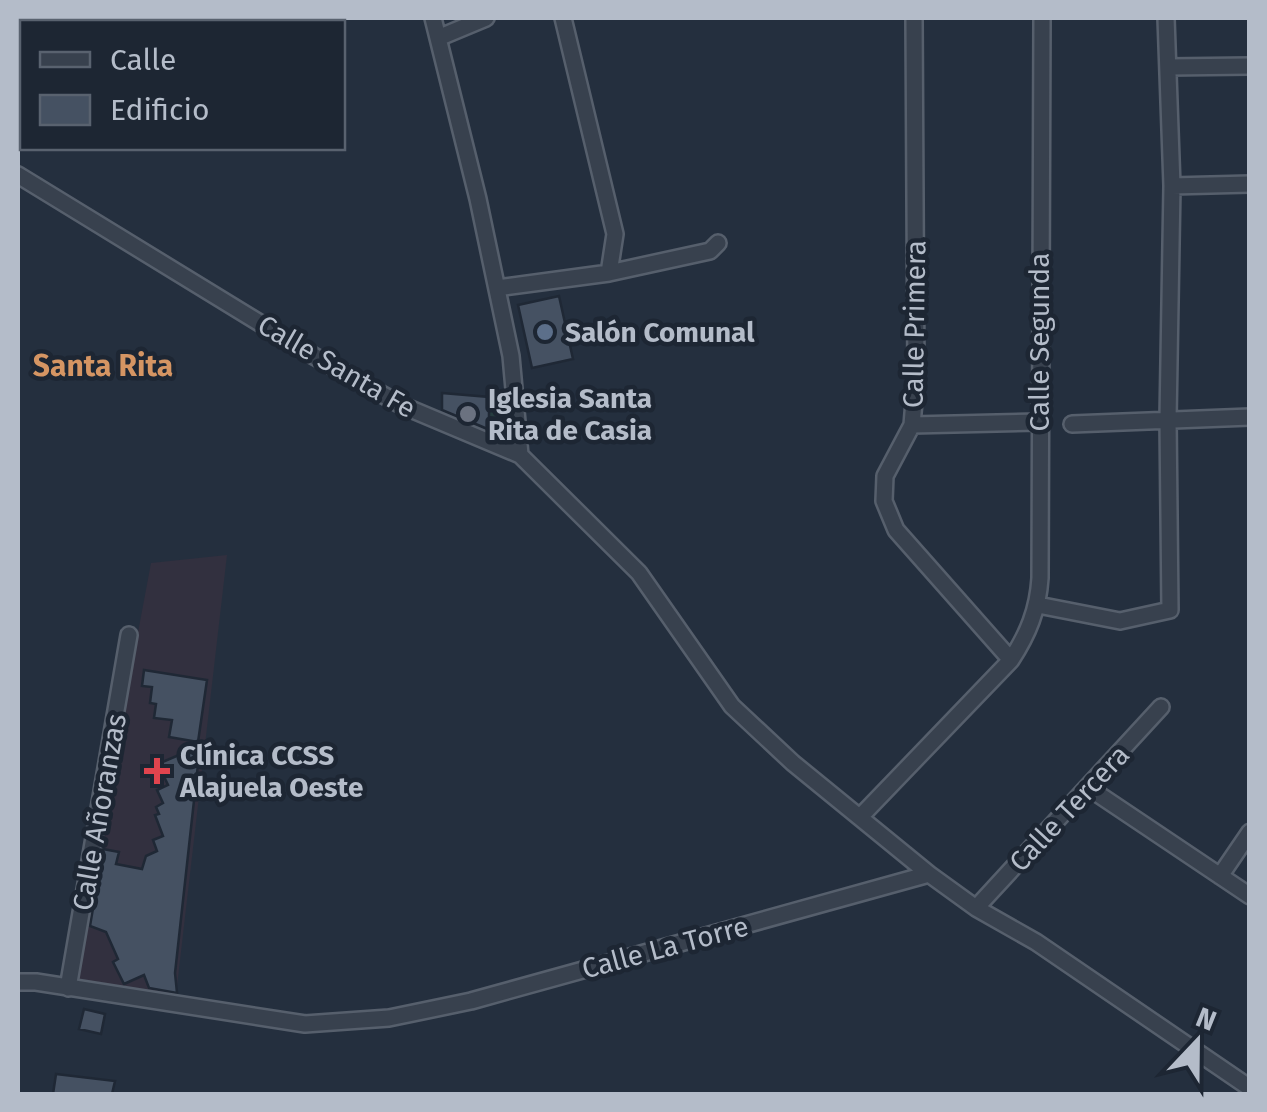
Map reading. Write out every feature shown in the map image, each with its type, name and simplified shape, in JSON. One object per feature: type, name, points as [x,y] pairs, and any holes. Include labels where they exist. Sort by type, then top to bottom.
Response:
[{"type":"street","points":[[433,18],[511,356],[520,456]]},
{"type":"street","points":[[438,38],[486,18]]},
{"type":"street","points":[[563,18],[615,234],[608,273]]},
{"type":"street","name":"Calle Primera","points":[[914,18],[916,378],[912,425],[885,476],[884,500],[896,530],[1012,660]]},
{"type":"street","name":"Calle Segunda","points":[[1012,660],[1038,605],[1042,18]]},
{"type":"street","points":[[1038,605],[1120,621],[1170,610],[1172,186],[1166,18]]},
{"type":"street","points":[[1169,66],[1250,66]]},
{"type":"street","name":"Calle Santa Fe","points":[[18,175],[401,405],[520,456],[639,573],[732,706],[794,764],[929,874]]},
{"type":"street","points":[[1172,186],[1250,184]]},
{"type":"street","points":[[497,288],[608,273],[710,251],[718,243]]},
{"type":"street","points":[[1072,424],[1250,417]]},
{"type":"street","points":[[912,425],[1038,422]]},
{"type":"street","name":"Calle Añoranzas","points":[[68,988],[128,635]]},
{"type":"street","points":[[861,816],[1012,660]]},
{"type":"street","name":"Calle Tercera","points":[[976,908],[1162,706]]},
{"type":"street","points":[[1088,788],[1250,896]]},
{"type":"street","points":[[1220,876],[1250,832]]},
{"type":"street","points":[[929,874],[1250,1088]]},
{"type":"street","name":"Calle La Torre","points":[[18,982],[305,1024],[390,1018],[470,1001],[929,874]]},
{"type":"shaded area","name":"Clínica CCSS Alajuela Oeste","points":[[227,555],[176,995],[73,978],[151,563]]},
{"type":"green space","points":[[489,397],[507,399],[506,439],[489,432],[494,419],[489,417]]},
{"type":"building","name":"Salón Comunal","points":[[559,296],[573,359],[532,368],[518,305]]},
{"type":"building","name":"Iglesia Santa Rita de Casia","points":[[442,393],[489,397],[489,417],[494,418],[490,430],[442,410]]},
{"type":"building","points":[[144,670],[207,680],[198,742],[169,737],[172,720],[154,718],[156,704],[150,703],[152,687],[142,686]]},
{"type":"building","points":[[200,746],[175,973],[177,993],[149,988],[144,975],[124,984],[113,962],[118,959],[106,932],[90,926],[103,849],[119,852],[116,864],[142,869],[146,856],[157,851],[153,840],[163,836],[155,815],[159,814],[156,807],[163,803],[157,790],[168,785],[158,764]]},
{"type":"building","points":[[84,1009],[105,1014],[101,1034],[79,1029]]},
{"type":"building","points":[[56,1074],[115,1081],[112,1094],[53,1094]]},
{"type":"place","name":"Salón Comunal","points":[[545,332]]},
{"type":"place","name":"Iglesia Santa Rita de Casia","points":[[468,414]]},
{"type":"place","name":"Clínica CCSS Alajuela Oeste","points":[[157,771]]},
{"type":"district","name":"Santa Rita","points":[[103,366]]}]
